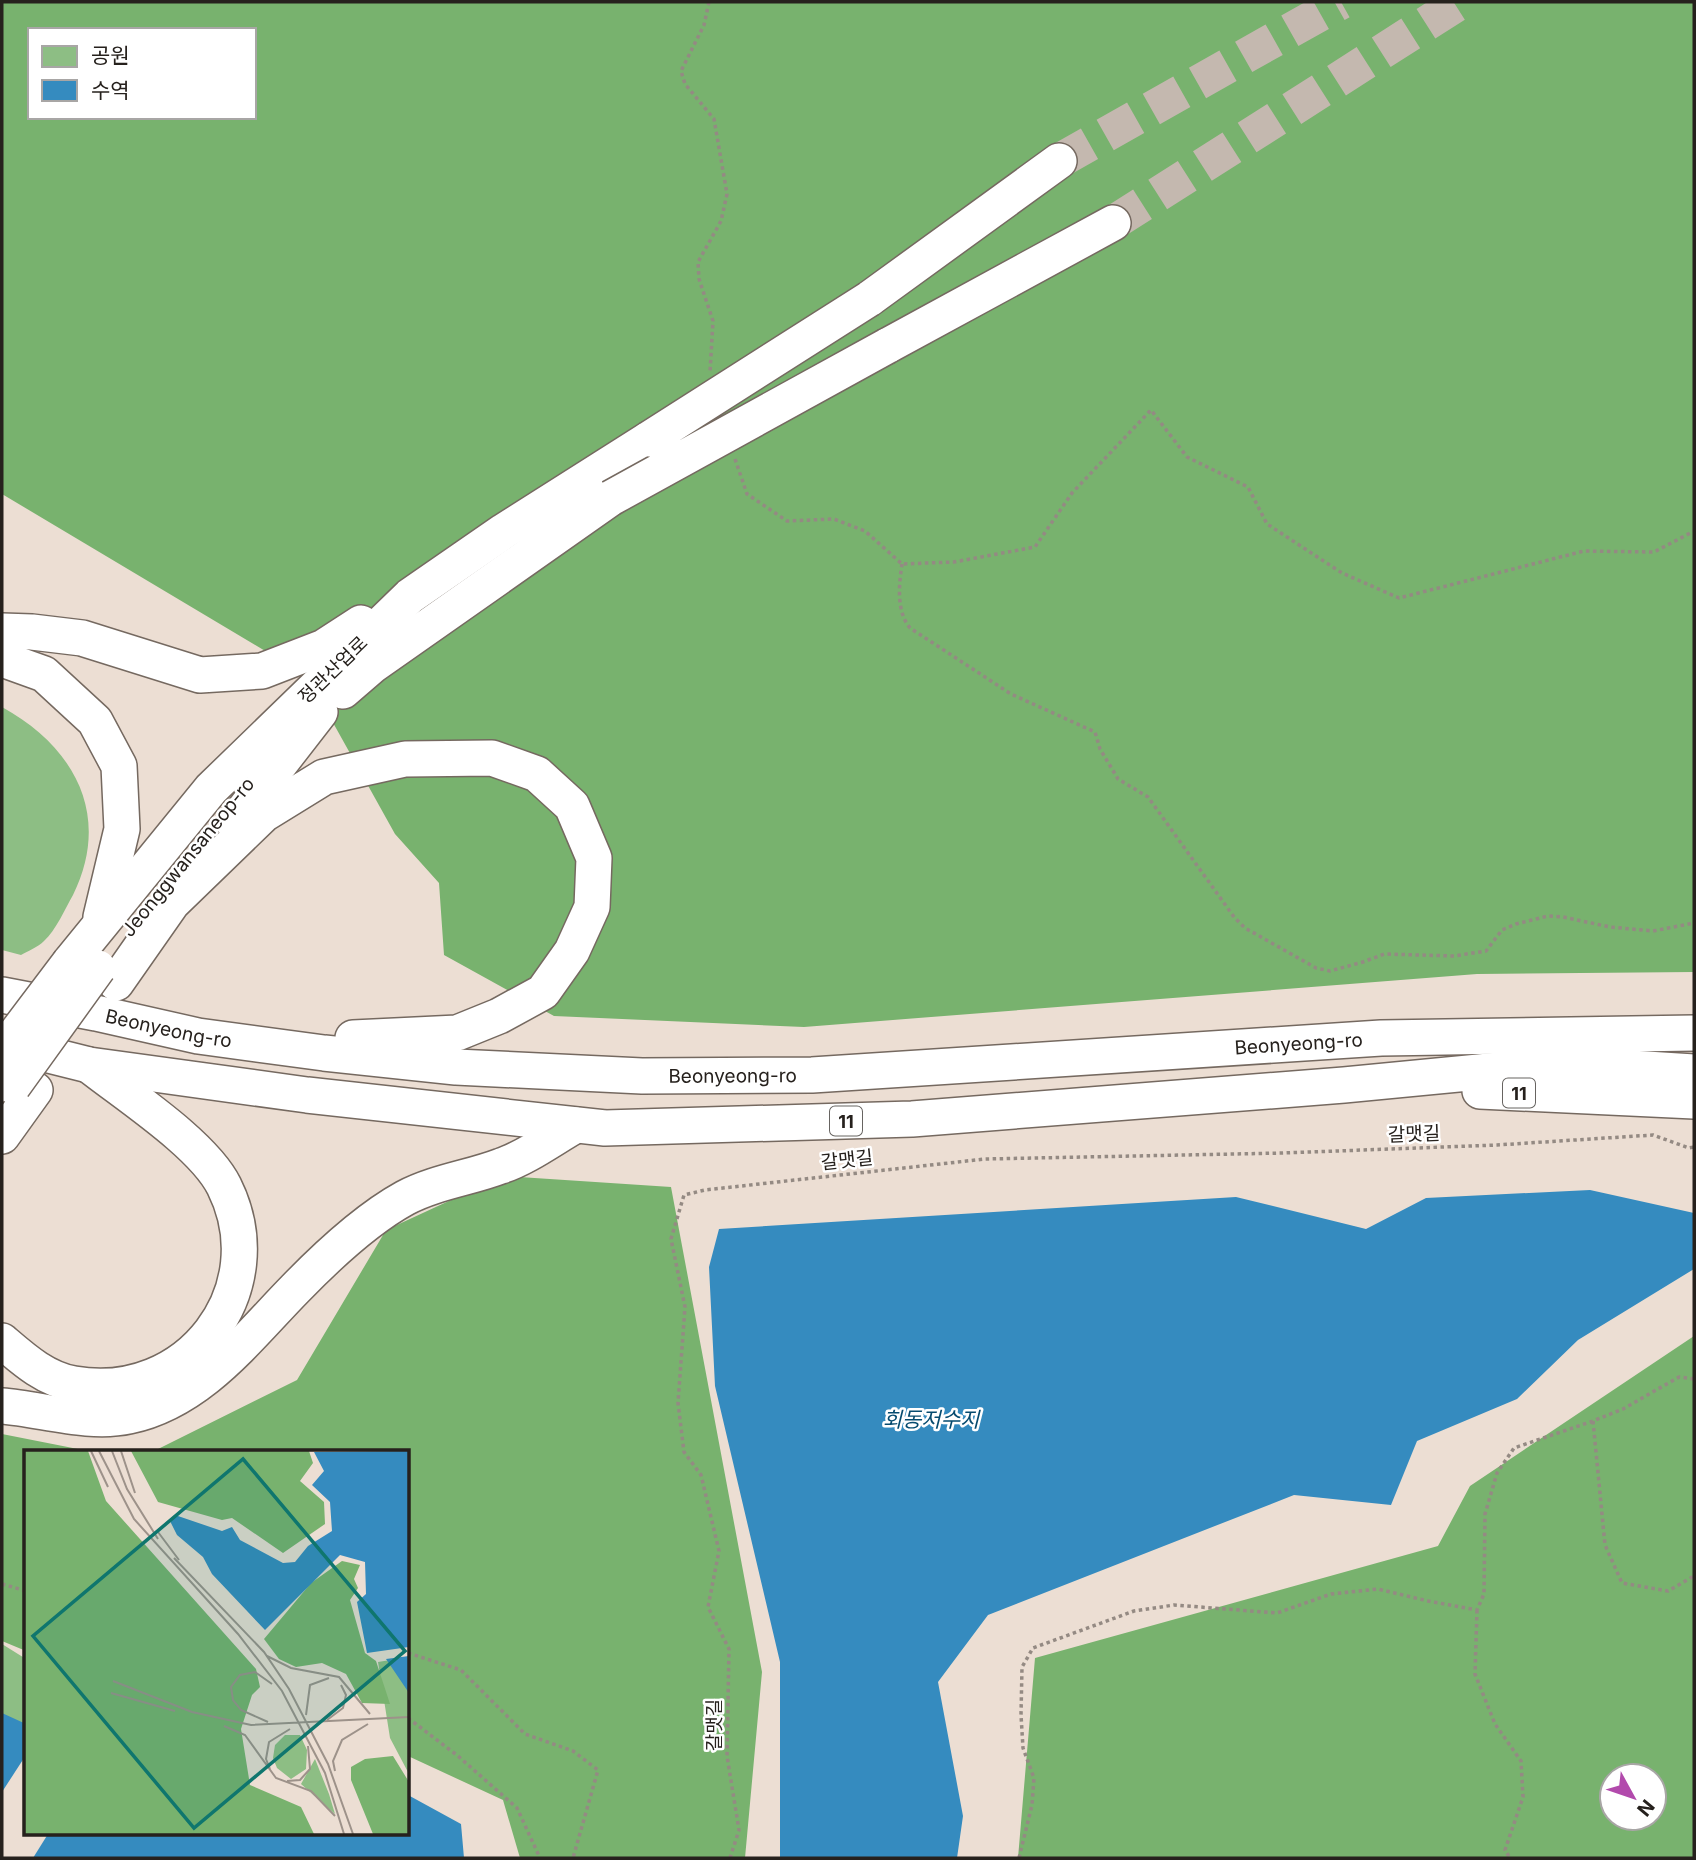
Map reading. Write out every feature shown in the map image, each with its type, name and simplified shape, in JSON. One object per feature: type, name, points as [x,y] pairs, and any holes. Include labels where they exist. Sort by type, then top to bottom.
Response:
[{"type":"highway","name":"정관산업로","points":[[95,971],[97,929],[211,789],[410,596],[504,531],[869,299],[1059,162]]},
{"type":"highway","name":"Jeonggwansaneop-ro","points":[[95,971],[230,800],[285,744],[372,666],[611,498],[1113,223]]},
{"type":"highway","points":[[2,631],[82,638],[200,675],[262,671],[324,648],[371,617],[410,596]]},
{"type":"highway","points":[[2,659],[44,674],[95,721],[119,766],[122,829],[97,929]]},
{"type":"highway","points":[[173,903],[320,712]]},
{"type":"highway","points":[[2,1052],[173,903],[264,814],[324,777],[405,759],[492,758],[537,774],[572,806],[594,858],[592,907],[572,951],[543,992],[499,1016],[457,1033],[254,1044]]},
{"type":"highway","points":[[2,1136],[17,1092],[95,971]]},
{"type":"highway","points":[[2,975],[96,1013]]},
{"type":"highway","name":"Beonyeong-ro","points":[[2,995],[198,1036],[254,1044],[456,1067],[642,1076],[799,1075],[1381,1038],[1694,1033]]},
{"type":"highway","name":"Beonyeong-ro","points":[[1470,1035],[1694,1017]]},
{"type":"highway","name":"11","points":[[2,1043],[89,1065],[307,1095],[605,1128],[912,1119],[1344,1085],[1510,1069],[1630,1068],[1694,1072]]},
{"type":"highway","points":[[2,1341],[31,1366],[73,1384],[117,1386],[160,1375],[197,1349],[211,1332],[224,1314],[238,1272],[238,1227],[223,1185],[197,1150],[89,1065]]},
{"type":"highway","name":"11","points":[[1344,1085],[1694,1101]]},
{"type":"highway","points":[[2,1406],[71,1417],[126,1417],[155,1409],[198,1386],[237,1350],[297,1286],[357,1232],[406,1198],[457,1178],[503,1166],[576,1125]]},
{"type":"path","points":[[709,2],[704,25],[681,71],[685,83],[714,119],[727,194],[721,221],[698,262],[699,279],[713,321],[710,373]]},
{"type":"path","points":[[731,450],[747,494],[787,521],[834,519],[865,531],[902,564],[954,562],[1035,547],[1072,493],[1152,410],[1187,457],[1248,487],[1267,524],[1342,573],[1399,598],[1584,551],[1654,552],[1694,531]]},
{"type":"path","points":[[902,564],[899,584],[903,620],[910,628],[1011,694],[1096,732],[1100,749],[1118,779],[1148,797],[1245,928],[1316,968],[1330,971],[1384,954],[1454,956],[1486,951],[1502,930],[1548,916],[1610,927],[1653,931],[1694,923]]},
{"type":"path","name":"갈맷길","points":[[730,1858],[739,1830],[727,1756],[729,1649],[708,1607],[719,1551],[701,1475],[684,1452],[678,1403],[685,1307],[671,1239],[684,1195],[705,1190],[985,1159],[1283,1153],[1653,1135],[1689,1148],[1694,1147]]},
{"type":"path","points":[[1510,1858],[1505,1850],[1523,1797],[1521,1760],[1495,1724],[1475,1674],[1477,1610],[1484,1594],[1485,1514],[1497,1473],[1514,1448],[1623,1409],[1679,1377],[1694,1379]]},
{"type":"path","points":[[1593,1421],[1605,1545],[1622,1583],[1668,1591],[1694,1576]]},
{"type":"path","points":[[2,1584],[24,1590]]},
{"type":"path","points":[[1019,1858],[1032,1805],[1034,1778],[1023,1748],[1021,1715],[1023,1667],[1033,1648],[1134,1611],[1174,1605],[1277,1613],[1331,1594],[1378,1589],[1477,1610]]},
{"type":"path","points":[[410,1654],[461,1670],[525,1734],[573,1751],[598,1770],[573,1858]]},
{"type":"path","points":[[410,1720],[458,1756],[517,1808],[540,1858]]},
{"type":"green space","points":[[2,2],[1694,2],[1694,972],[1477,974],[804,1027],[554,1016],[444,955],[439,883],[395,834],[307,676],[2,494]]},
{"type":"green space","points":[[2,707],[28,723],[67,763],[79,786],[87,811],[89,838],[84,866],[73,895],[48,936],[39,945],[21,955],[2,950]]},
{"type":"green space","points":[[503,1176],[671,1187],[762,1672],[745,1858],[520,1858],[503,1800],[410,1757],[410,1450],[156,1450],[297,1380],[386,1230]]},
{"type":"green space","points":[[1694,1336],[1694,1858],[1018,1858],[1035,1658],[1438,1546],[1470,1486]]},
{"type":"green space","points":[[2,1434],[83,1450],[24,1450],[24,1650],[2,1641]]},
{"type":"green space","points":[[2,1644],[24,1658],[24,1748],[2,1775]]},
{"type":"water","name":"회동저수지","points":[[1590,1190],[1694,1213],[1694,1269],[1578,1340],[1517,1399],[1417,1441],[1391,1505],[1294,1495],[988,1615],[938,1682],[963,1816],[957,1858],[780,1858],[780,1662],[715,1386],[709,1267],[719,1229],[1236,1197],[1366,1229],[1426,1198]]},
{"type":"water","points":[[2,1713],[24,1723],[24,1758],[2,1792]]},
{"type":"water","points":[[410,1796],[461,1824],[464,1858],[33,1858],[47,1836],[410,1836]]},
{"type":"tunnel","points":[[1059,161],[1341,2]]},
{"type":"tunnel","points":[[1113,223],[1460,2]]}]
